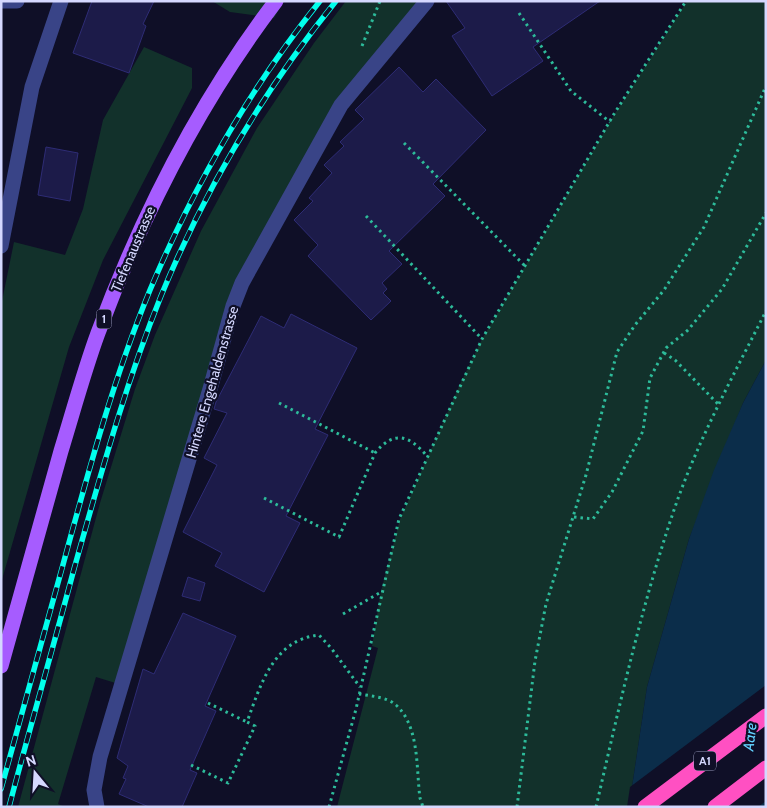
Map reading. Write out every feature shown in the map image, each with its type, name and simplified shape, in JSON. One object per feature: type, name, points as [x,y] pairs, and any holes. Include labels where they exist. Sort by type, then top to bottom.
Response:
[{"type":"highway","name":"A1","points":[[645,807],[766,716]]},
{"type":"highway","points":[[715,807],[766,768]]},
{"type":"main road","name":"Tiefenaustrasse","points":[[1,666],[70,421],[98,334],[122,274],[151,206],[185,142],[225,76],[276,1]]},
{"type":"street","points":[[1,1],[16,1]]},
{"type":"street","points":[[1,246],[32,87],[61,1],[56,1]]},
{"type":"street","name":"Hintere Engehaldenstrasse","points":[[97,807],[94,790],[100,757],[208,398],[233,306],[242,282],[341,105],[426,1]]},
{"type":"path","points":[[372,66],[363,58],[362,46],[380,1]]},
{"type":"path","points":[[329,807],[359,694],[381,591],[399,519],[482,340],[610,122],[686,1]]},
{"type":"path","points":[[519,13],[571,91],[610,122]]},
{"type":"path","points":[[517,807],[540,632],[551,585],[574,517],[617,352],[635,325],[664,290],[704,227],[766,86]]},
{"type":"path","points":[[404,143],[525,266]]},
{"type":"path","points":[[574,517],[593,519],[612,492],[643,431],[650,378],[664,353],[688,330],[722,289],[766,213]]},
{"type":"path","points":[[366,216],[482,340]]},
{"type":"path","points":[[596,807],[620,705],[674,510],[719,405],[766,312]]},
{"type":"path","points":[[664,353],[675,360],[719,405]]},
{"type":"path","points":[[280,403],[375,453]]},
{"type":"path","points":[[264,498],[339,537],[375,453],[384,443],[404,437],[414,442],[427,456]]},
{"type":"path","points":[[343,614],[381,591]]},
{"type":"path","points":[[247,722],[273,660],[288,646],[303,637],[318,635],[331,648],[360,688]]},
{"type":"path","points":[[359,694],[377,696],[396,704],[408,720],[423,807]]},
{"type":"path","points":[[191,765],[228,783],[255,726],[208,703]]},
{"type":"green space","points":[[212,1],[284,1],[274,18],[230,12]]},
{"type":"green space","points":[[346,1],[425,1],[372,64],[255,256],[122,685],[96,677],[58,804],[65,807],[18,807],[100,503],[135,389],[155,335],[201,231],[257,128],[314,43]]},
{"type":"green space","points":[[687,1],[766,1],[766,85],[743,135],[766,87],[766,360],[743,403],[689,539],[647,687],[629,807],[337,807],[378,648],[372,646],[381,591],[400,519],[482,339],[614,115]]},
{"type":"green space","points":[[144,47],[192,68],[192,88],[103,260],[69,347],[1,583],[1,306],[14,242],[65,255],[83,209],[103,120]]},
{"type":"water","name":"Aare","points":[[766,360],[766,807],[629,807],[647,687],[689,539],[714,470],[743,403]]},
{"type":"pier","points":[[766,685],[766,801],[758,807],[627,807],[630,787]]},
{"type":"building","points":[[92,1],[154,1],[143,24],[146,26],[129,73],[73,53]]},
{"type":"building","points":[[446,1],[600,1],[533,47],[543,61],[492,96],[452,36],[465,28]]},
{"type":"building","points":[[399,67],[423,92],[436,79],[486,130],[433,184],[445,196],[389,251],[402,264],[382,283],[387,289],[383,293],[391,301],[371,320],[308,256],[318,245],[294,220],[313,201],[309,198],[332,173],[324,165],[344,146],[340,142],[364,119],[355,110]]},
{"type":"building","points":[[46,147],[78,153],[70,201],[38,195]]},
{"type":"building","points":[[291,314],[357,348],[315,429],[328,435],[286,516],[300,523],[264,592],[215,566],[222,553],[183,532],[217,465],[204,458],[227,413],[214,409],[216,402],[261,316],[284,328]]},
{"type":"building","points":[[188,577],[205,583],[200,601],[182,596]]},
{"type":"building","points":[[183,613],[236,636],[205,706],[216,711],[190,770],[197,773],[182,807],[149,807],[119,794],[126,779],[123,778],[128,766],[117,758],[143,669],[154,674]]},
{"type":"railway","points":[[1,789],[103,424],[125,356],[150,290],[185,214],[225,140],[270,69],[320,1]]},
{"type":"railway","points":[[9,807],[103,466],[136,363],[161,296],[196,218],[238,142],[284,70],[336,1]]}]
